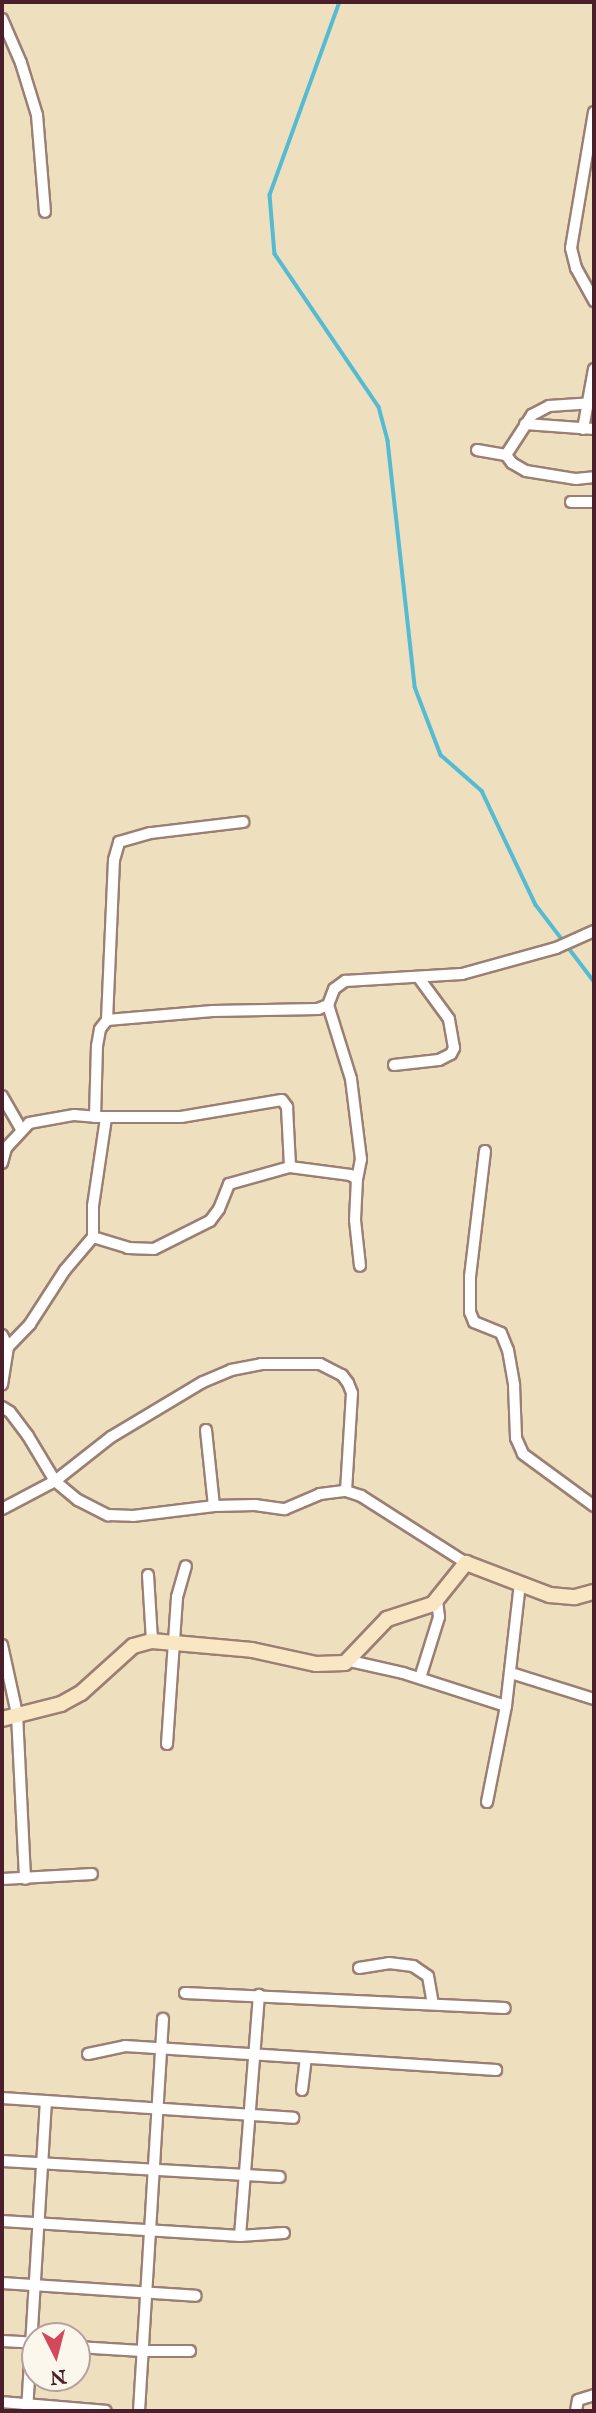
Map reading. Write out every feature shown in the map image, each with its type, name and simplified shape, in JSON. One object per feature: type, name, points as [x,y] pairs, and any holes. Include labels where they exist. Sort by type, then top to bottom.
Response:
[{"type":"street","points":[[2,19],[22,62],[37,115],[45,212]]},
{"type":"street","points":[[594,112],[571,248],[576,268],[594,301]]},
{"type":"street","points":[[583,429],[591,403],[594,369]]},
{"type":"street","points":[[506,454],[532,415],[549,406],[591,403]]},
{"type":"street","points":[[525,424],[594,429]]},
{"type":"street","points":[[477,450],[506,454],[512,463],[526,471],[576,479],[594,477]]},
{"type":"street","points":[[571,502],[594,502]]},
{"type":"street","points":[[2,1385],[8,1347],[30,1324],[65,1270],[93,1237],[100,1117],[97,1046],[100,1029],[107,1020],[114,860],[119,842],[151,833],[243,822]]},
{"type":"street","points":[[360,1266],[355,1220],[361,1159],[351,1079],[328,1005],[334,989],[345,981],[462,974],[555,948],[594,931]]},
{"type":"street","points":[[394,1065],[439,1060],[451,1054],[454,1048],[449,1019],[419,978]]},
{"type":"street","points":[[107,1020],[213,1011],[301,1011],[328,1005]]},
{"type":"street","points":[[2,1096],[21,1129]]},
{"type":"street","points":[[2,1164],[6,1148],[21,1129],[29,1123],[49,1118],[181,1116],[282,1100],[287,1107],[290,1167]]},
{"type":"street","points":[[485,1151],[470,1277],[470,1312],[474,1321],[500,1333],[508,1350],[514,1385],[516,1438],[523,1454],[594,1506]]},
{"type":"street","points":[[93,1237],[140,1251],[154,1249],[210,1221],[219,1209],[229,1184],[290,1167],[350,1175],[357,1179]]},
{"type":"street","points":[[2,1335],[8,1347]]},
{"type":"street","points":[[2,1509],[55,1480],[111,1437],[218,1374],[261,1364],[320,1364],[342,1375],[352,1393],[346,1491]]},
{"type":"street","points":[[2,1407],[10,1412],[28,1436],[55,1480],[78,1500],[108,1515],[133,1516],[214,1506],[292,1508],[320,1494],[346,1491],[370,1501],[467,1563],[564,1597],[594,1592]]},
{"type":"street","points":[[206,1430],[214,1506]]},
{"type":"street","points":[[349,1661],[387,1619],[426,1607],[437,1600],[467,1563]]},
{"type":"street","points":[[167,1744],[177,1597],[186,1566]]},
{"type":"street","points":[[148,1575],[152,1641]]},
{"type":"street","points":[[487,1802],[511,1673],[520,1583]]},
{"type":"street","points":[[420,1678],[439,1617],[437,1600]]},
{"type":"street","points":[[2,1719],[61,1704],[80,1693],[133,1646],[152,1641],[252,1650],[316,1664],[334,1665],[349,1661],[420,1678],[506,1706]]},
{"type":"street","points":[[2,1645],[17,1714],[25,1879]]},
{"type":"street","points":[[511,1673],[594,1699]]},
{"type":"street","points":[[2,1879],[92,1874]]},
{"type":"street","points":[[359,1968],[389,1963],[413,1966],[428,1976],[433,2003]]},
{"type":"street","points":[[185,1993],[505,2008]]},
{"type":"street","points":[[240,2236],[259,1995]]},
{"type":"street","points":[[139,2411],[163,2019]]},
{"type":"street","points":[[88,2054],[125,2046],[496,2070]]},
{"type":"street","points":[[302,2090],[306,2059]]},
{"type":"street","points":[[2,2098],[293,2118]]},
{"type":"street","points":[[34,2322],[46,2103]]},
{"type":"street","points":[[2,2161],[281,2177]]},
{"type":"street","points":[[2,2221],[240,2236],[284,2233]]},
{"type":"street","points":[[2,2283],[196,2296]]},
{"type":"street","points":[[2,2342],[21,2343]]},
{"type":"street","points":[[91,2348],[190,2351]]},
{"type":"street","points":[[576,2411],[578,2400],[594,2395]]},
{"type":"street","points":[[2,2402],[27,2408],[106,2411]]},
{"type":"waterway","points":[[340,2],[270,195],[275,254],[379,407],[388,441],[415,687],[441,755],[482,791],[536,905],[594,981]]}]
